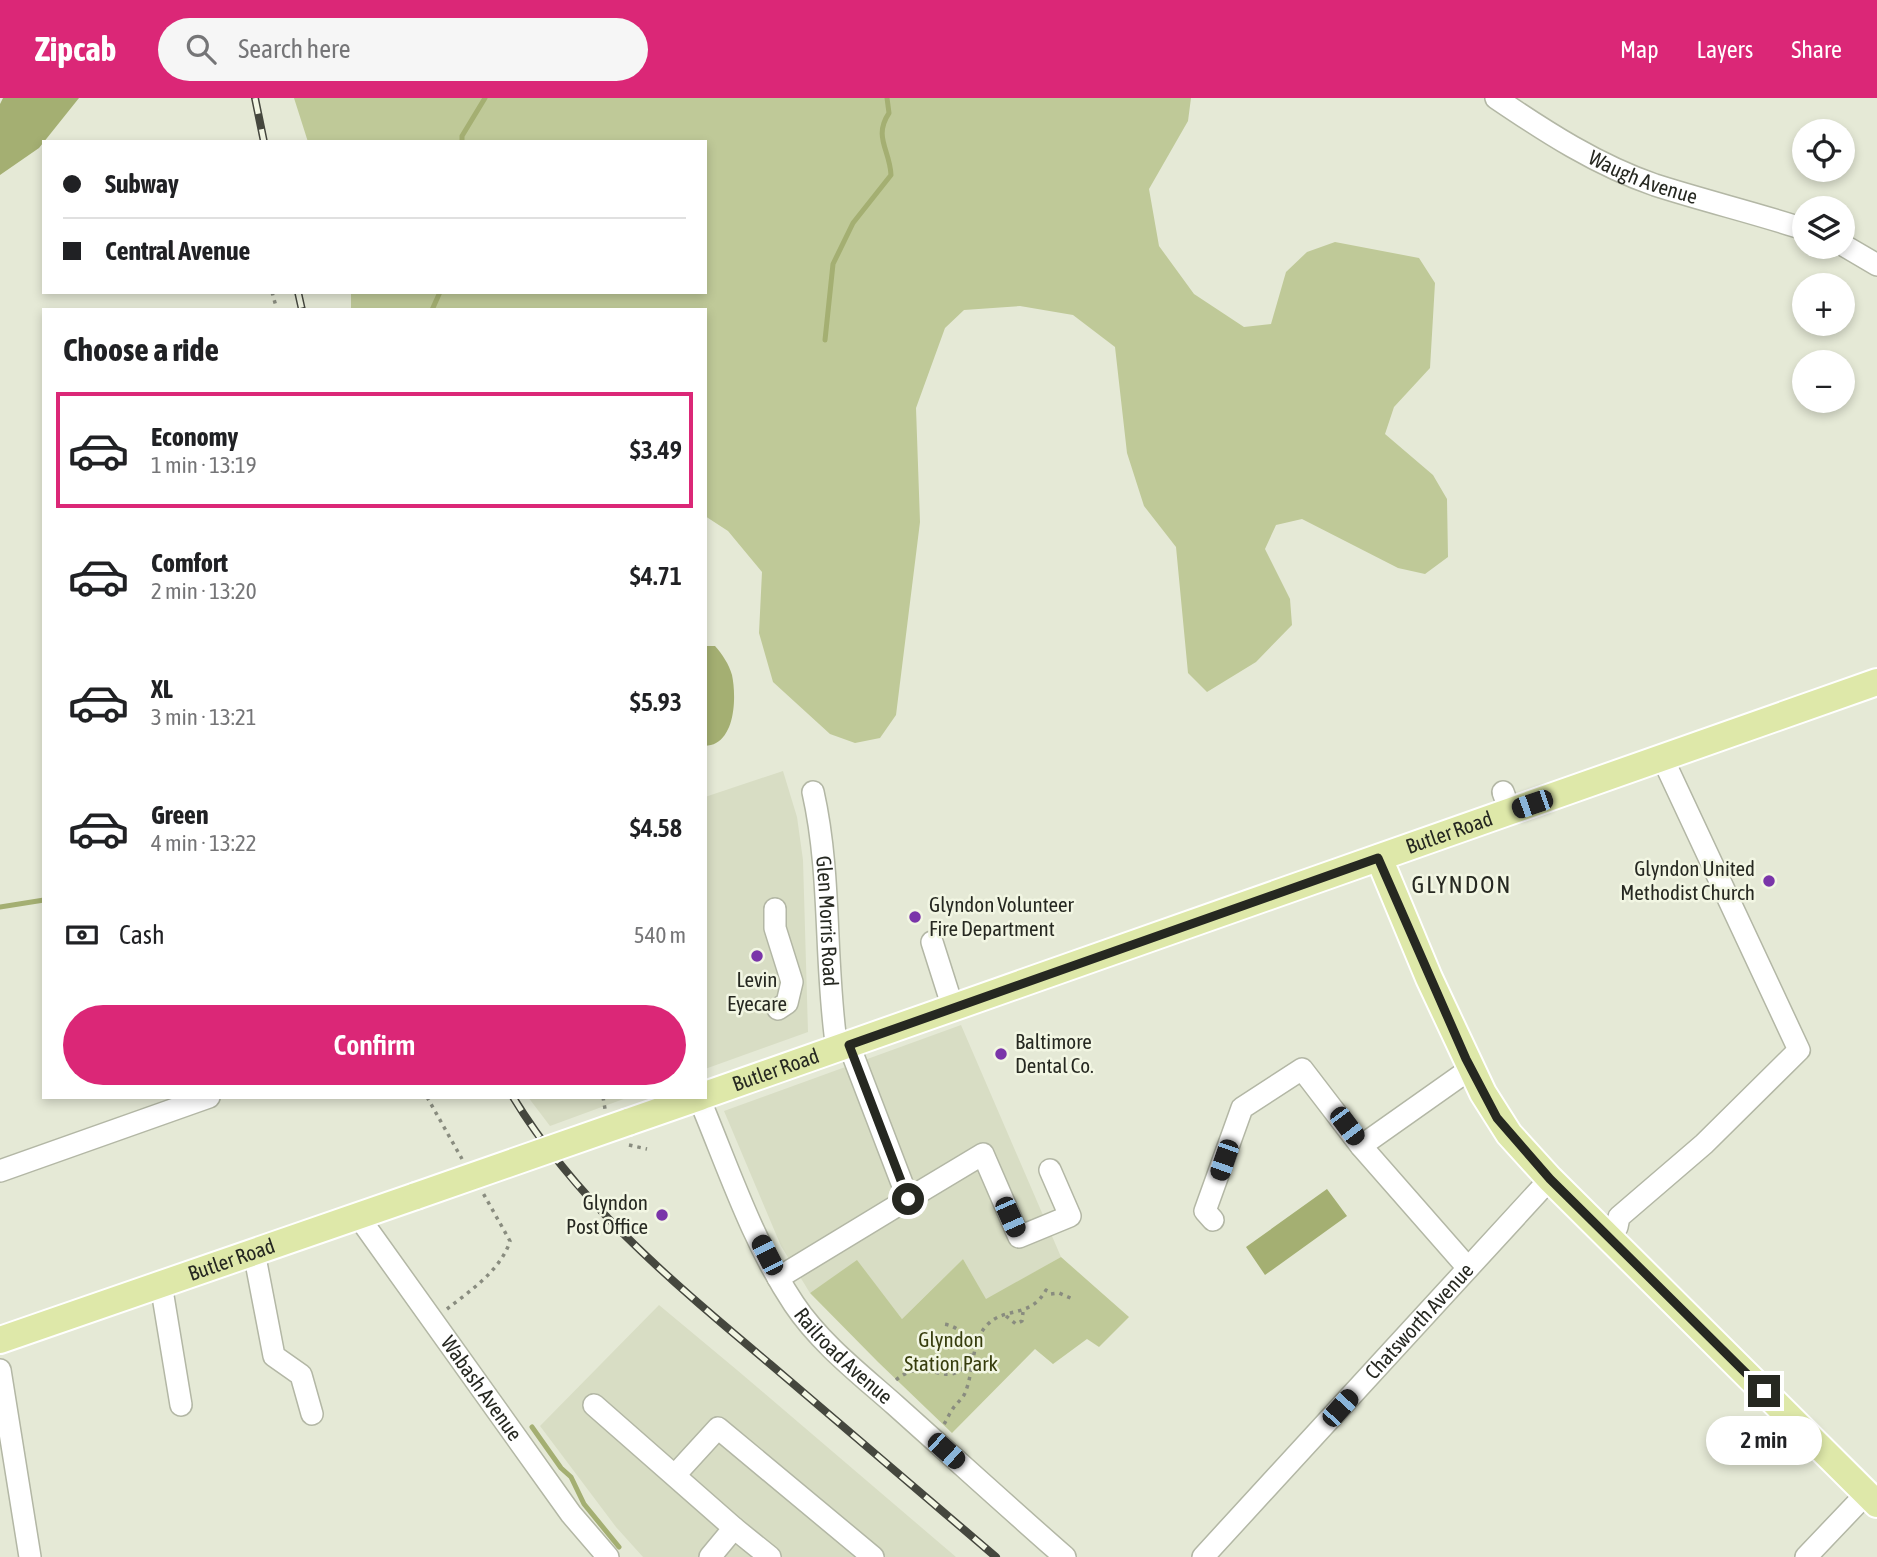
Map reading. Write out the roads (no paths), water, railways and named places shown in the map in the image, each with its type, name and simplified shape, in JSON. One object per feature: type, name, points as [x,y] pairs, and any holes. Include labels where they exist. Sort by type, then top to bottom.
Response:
[{"type":"main road","name":"Butler Road","points":[[707,1094],[1378,858],[1507,801],[1662,758],[1877,682]]},
{"type":"main road","points":[[1378,858],[1470,1069],[1497,1118],[1550,1179],[1872,1499]]},
{"type":"main road","name":"Butler Road","points":[[0,1340],[693,1099]]},
{"type":"street","name":"Waugh Avenue","points":[[1496,98],[1548,134],[1584,154],[1653,184],[1792,225]]},
{"type":"street","points":[[1855,251],[1877,265]]},
{"type":"street","points":[[1608,1237],[1617,1227],[1619,1217],[1704,1144],[1799,1050],[1662,758]]},
{"type":"street","name":"Glen Morris Road","points":[[813,792],[824,853],[830,994],[843,1047],[908,1199]]},
{"type":"street","points":[[775,909],[775,928],[792,982],[787,1003],[778,1009]]},
{"type":"street","points":[[932,942],[953,1008]]},
{"type":"street","points":[[1213,1220],[1205,1212],[1242,1108],[1302,1069],[1361,1146],[1468,1268]]},
{"type":"street","points":[[1361,1146],[1470,1069]]},
{"type":"street","points":[[0,1171],[203,1099]]},
{"type":"street","name":"Railroad Avenue","points":[[700,1099],[755,1232],[796,1307],[821,1336],[881,1392],[1065,1557]]},
{"type":"street","points":[[778,1278],[983,1154],[1019,1237],[1070,1216],[1050,1170]]},
{"type":"street","name":"Chatsworth Avenue","points":[[1203,1557],[1550,1179]]},
{"type":"street","name":"Wabash Avenue","points":[[358,1216],[571,1514],[608,1557]]},
{"type":"street","points":[[254,1252],[274,1356],[300,1375],[312,1414]]},
{"type":"street","points":[[161,1284],[181,1405]]},
{"type":"street","points":[[0,1370],[30,1557]]},
{"type":"street","points":[[594,1405],[770,1557]]},
{"type":"street","points":[[675,1475],[718,1428],[846,1549],[873,1557]]},
{"type":"street","points":[[1806,1557],[1872,1499]]},
{"type":"street","points":[[710,1557],[734,1528]]},
{"type":"waterway","points":[[462,140],[485,98]]},
{"type":"waterway","points":[[825,340],[833,264],[853,223],[891,175],[882,137],[884,122],[889,113],[887,98]]},
{"type":"waterway","points":[[433,308],[439,294]]},
{"type":"waterway","points":[[0,907],[42,900]]},
{"type":"waterway","points":[[532,1427],[561,1468],[571,1477],[584,1504],[619,1547]]},
{"type":"railway","points":[[255,98],[264,140]]},
{"type":"railway","points":[[298,294],[302,308]]},
{"type":"railway","points":[[514,1099],[567,1173],[630,1241],[699,1304],[996,1557]]},
{"type":"place","name":"Glyndon United Methodist Church","points":[[1769,881]]},
{"type":"place","name":"Glyndon Volunteer Fire Department","points":[[915,917]]},
{"type":"place","name":"Levin Eyecare","points":[[757,956]]},
{"type":"place","name":"Baltimore Dental Co.","points":[[1001,1054]]},
{"type":"place","name":"Glyndon Post Office","points":[[662,1215]]},
{"type":"district","name":"GLYNDON","points":[[1462,885]]},
{"type":"park label","name":"Glyndon Station Park","points":[[951,1352]]}]
